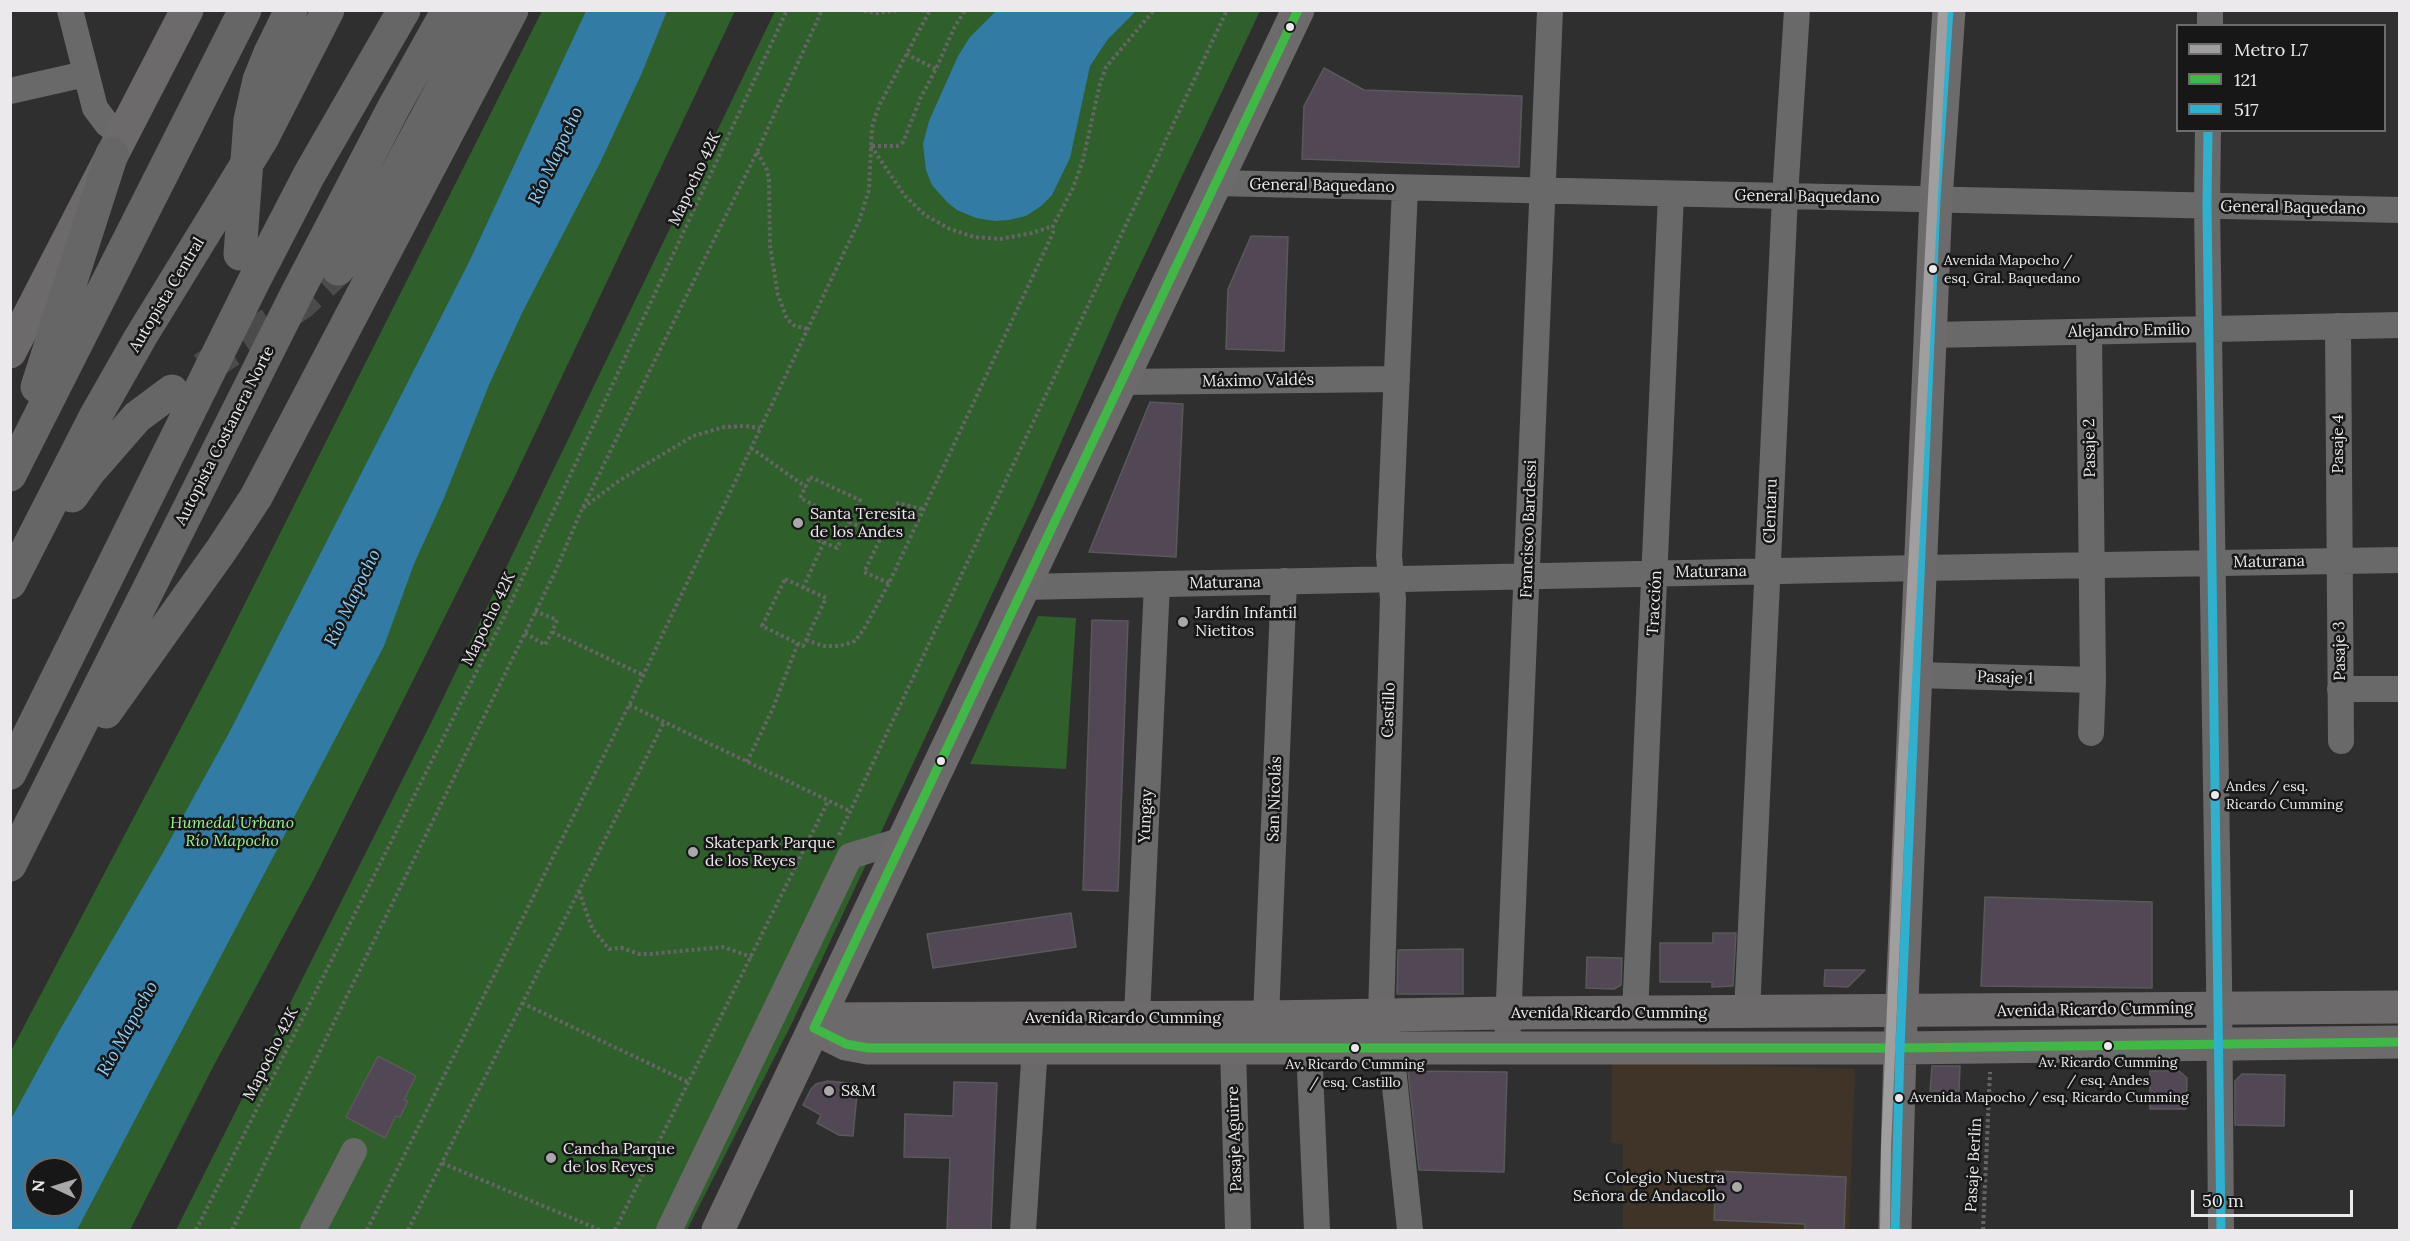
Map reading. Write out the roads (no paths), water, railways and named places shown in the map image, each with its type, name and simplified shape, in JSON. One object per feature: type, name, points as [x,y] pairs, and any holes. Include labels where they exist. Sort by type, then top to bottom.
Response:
[{"type":"highway","points":[[10,475],[245,10]]},
{"type":"highway","points":[[211,366],[240,254],[250,120],[259,80],[291,10]]},
{"type":"highway","name":"Autopista Central","points":[[10,583],[117,378],[262,139],[328,10]]},
{"type":"highway","points":[[262,139],[352,10]]},
{"type":"highway","points":[[10,773],[211,366],[309,175],[404,10]]},
{"type":"highway","name":"Autopista Costanera Norte","points":[[10,864],[45,799],[297,293],[448,10]]},
{"type":"highway","points":[[338,269],[357,245],[375,214],[484,10]]},
{"type":"highway","points":[[45,799],[222,549],[256,497],[512,10]]},
{"type":"highway","points":[[10,462],[117,145]]},
{"type":"highway","points":[[10,583],[89,472],[115,440],[137,417],[172,391]]},
{"type":"main road","points":[[10,352],[187,10]]},
{"type":"main road","points":[[718,1230],[1298,10]]},
{"type":"main road","points":[[1895,1230],[1901,1012],[1936,200],[1949,10]]},
{"type":"main road","name":"Avenida Ricardo Cumming","points":[[816,1023],[846,1044],[868,1048],[1036,1033],[1137,1033],[1266,1017],[1508,1013],[2400,1007]]},
{"type":"main road","name":"Avenida Ricardo Cumming","points":[[1137,1033],[1233,1048],[1900,1048],[2400,1042]]},
{"type":"street","points":[[70,10],[95,108],[117,145]]},
{"type":"street","name":"Francisco Bardessi","points":[[1507,1048],[1550,10]]},
{"type":"street","name":"Clentaru","points":[[1747,1012],[1785,196],[1797,10]]},
{"type":"street","points":[[10,91],[85,74]]},
{"type":"street","points":[[2208,132],[2207,206],[2213,563],[2204,822],[2219,1009],[2221,1230]]},
{"type":"street","name":"General Baquedano","points":[[1215,183],[2400,210]]},
{"type":"street","name":"Castillo","points":[[1405,188],[1389,556],[1392,579],[1381,1016],[1391,1048],[1410,1230]]},
{"type":"street","name":"Tracción","points":[[1635,1013],[1671,194]]},
{"type":"street","name":"Alejandro Emilio","points":[[1931,335],[2400,325]]},
{"type":"street","name":"Pasaje 4","points":[[2338,326],[2339,561]]},
{"type":"street","name":"Pasaje 2","points":[[2089,332],[2092,565]]},
{"type":"street","name":"Máximo Valdés","points":[[1120,382],[1396,379]]},
{"type":"street","name":"Pasaje 3","points":[[2339,561],[2341,741]]},
{"type":"street","name":"Maturana","points":[[1023,587],[1656,573],[2400,561]]},
{"type":"street","points":[[2091,733],[2092,565]]},
{"type":"street","name":"San Nicolás","points":[[1266,1017],[1284,581]]},
{"type":"street","name":"Yungay","points":[[1137,1033],[1157,584]]},
{"type":"street","name":"Pasaje 1","points":[[1917,675],[2093,680]]},
{"type":"street","points":[[2340,689],[2400,688]]},
{"type":"street","points":[[669,1230],[850,856],[903,840]]},
{"type":"street","points":[[1023,1230],[1036,1033]]},
{"type":"street","name":"Pasaje Aguirre","points":[[1233,1048],[1238,1230]]},
{"type":"street","points":[[1309,1048],[1317,1230]]},
{"type":"street","points":[[313,1230],[354,1151]]},
{"type":"water","name":"Río Mapocho","points":[[586,11],[667,11],[641,75],[600,163],[523,311],[489,385],[444,498],[414,564],[384,646],[84,1217],[84,1157],[24,1157],[24,1217],[84,1217],[77,1230],[11,1230],[11,1119],[230,731],[469,262]]},
{"type":"water","points":[[996,11],[1136,11],[1108,39],[1090,66],[1070,158],[1052,195],[1026,216],[995,221],[976,218],[957,210],[947,202],[932,185],[926,170],[923,144],[929,121],[958,56],[970,37]]},
{"type":"tunnel","points":[[203,369],[301,303],[338,269]]},
{"type":"metro line","name":"L7","points":[[1885,1230],[1886,1148],[1902,774],[1943,10]]},
{"type":"place","name":"Avenida Mapocho / esq. Gral. Baquedano","points":[[1933,269]]},
{"type":"place","name":"Santa Teresita de los Andes","points":[[798,523]]},
{"type":"place","name":"Jardín Infantil Nietitos","points":[[1183,622]]},
{"type":"place","name":"Andes / esq. Ricardo Cumming","points":[[2215,795]]},
{"type":"place","name":"Skatepark Parque de los Reyes","points":[[693,852]]},
{"type":"place","name":"Av. Ricardo Cumming / esq. Andes","points":[[2108,1046]]},
{"type":"place","name":"Av. Ricardo Cumming / esq. Castillo","points":[[1355,1048]]},
{"type":"place","name":"S&M","points":[[829,1091]]},
{"type":"place","name":"Avenida Mapocho / esq. Ricardo Cumming","points":[[1899,1098]]},
{"type":"place","name":"Cancha Parque de los Reyes","points":[[551,1158]]},
{"type":"place","name":"Colegio Nuestra Señora de Andacollo","points":[[1737,1187]]},
{"type":"park label","name":"Humedal Urbano Río Mapocho","points":[[232,832]]}]
